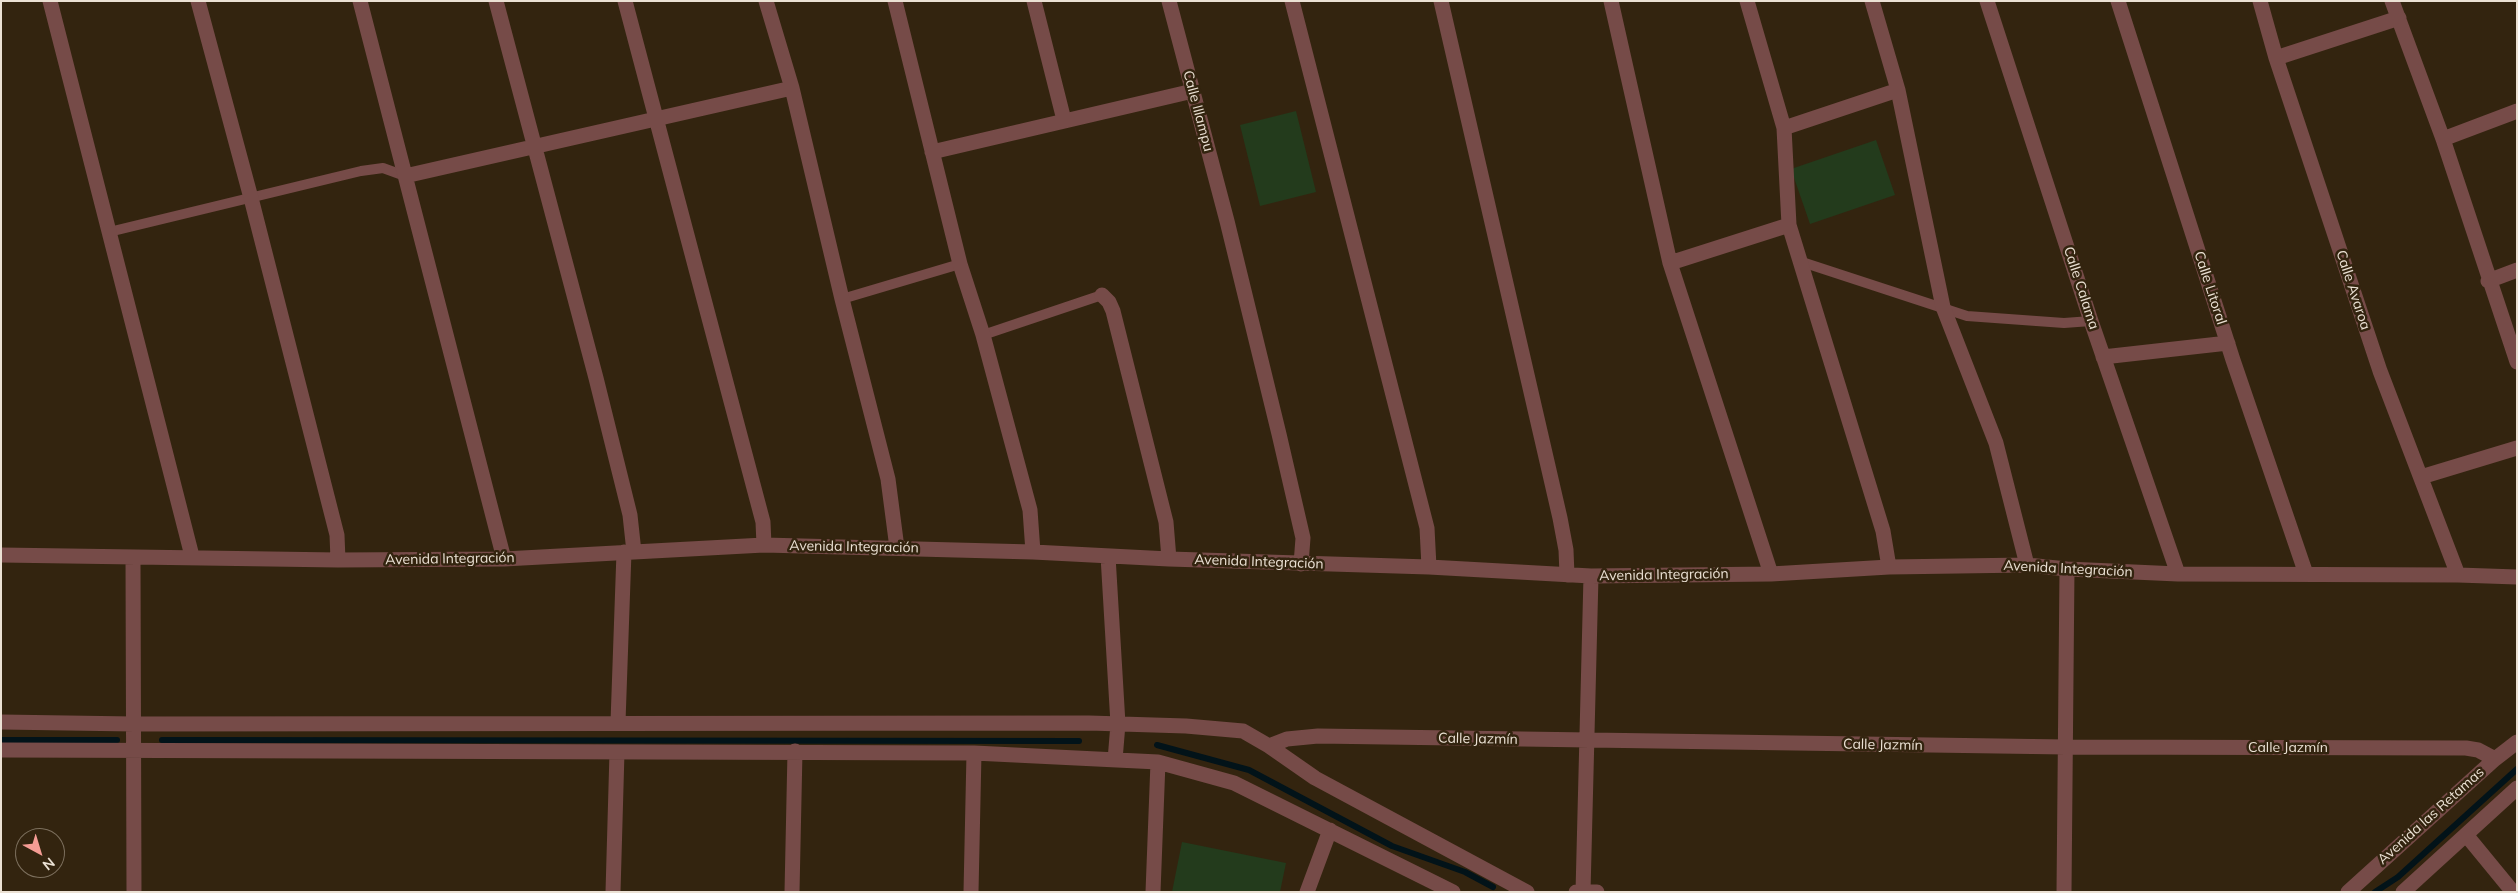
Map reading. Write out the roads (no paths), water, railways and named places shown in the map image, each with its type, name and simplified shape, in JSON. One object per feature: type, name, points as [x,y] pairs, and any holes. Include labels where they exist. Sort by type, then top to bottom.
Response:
[{"type":"street","points":[[50,1],[192,556]]},
{"type":"street","points":[[198,1],[252,198],[337,535],[338,560]]},
{"type":"street","points":[[360,1],[504,559]]},
{"type":"street","points":[[496,1],[630,515],[618,722]]},
{"type":"street","points":[[625,1],[654,117],[763,522],[764,545]]},
{"type":"street","points":[[766,1],[792,88],[842,299],[888,480],[897,548]]},
{"type":"street","points":[[895,1],[960,264],[983,335],[1030,510],[1033,552]]},
{"type":"street","points":[[1034,1],[1064,120]]},
{"type":"street","name":"Calle Illampu","points":[[1169,1],[1227,221],[1300,520],[1303,538],[1301,564]]},
{"type":"street","points":[[1292,1],[1427,528],[1430,567]]},
{"type":"street","points":[[1441,1],[1560,518],[1566,550],[1566,575]]},
{"type":"street","points":[[1611,1],[1670,263],[1771,574]]},
{"type":"street","points":[[1747,1],[1784,128],[1789,225],[1802,262],[1883,531],[1889,567]]},
{"type":"street","points":[[1872,1],[1898,90],[1943,307],[1996,443],[2027,565]]},
{"type":"street","name":"Calle Calama","points":[[1987,1],[2091,321],[2178,574]]},
{"type":"street","name":"Calle Litoral","points":[[2118,1],[2228,343],[2306,574]]},
{"type":"street","name":"Calle Avaroa","points":[[2260,1],[2276,58],[2380,371],[2458,575]]},
{"type":"street","points":[[2392,1],[2443,139],[2488,281],[2517,362]]},
{"type":"street","points":[[2276,58],[2399,18]]},
{"type":"street","points":[[405,176],[654,117],[792,88]]},
{"type":"street","points":[[1784,128],[1898,90]]},
{"type":"street","points":[[932,152],[1193,91]]},
{"type":"street","points":[[2443,139],[2517,111]]},
{"type":"street","points":[[1670,263],[1789,225]]},
{"type":"street","points":[[2488,281],[2517,270]]},
{"type":"street","points":[[1102,295],[1109,302],[1113,311],[1166,522],[1169,559]]},
{"type":"street","points":[[2104,357],[2228,343]]},
{"type":"street","points":[[2421,477],[2517,448]]},
{"type":"street","name":"Avenida Integración","points":[[1,555],[133,558],[192,556],[338,560],[504,559],[764,545],[1033,552],[1301,564],[1430,567],[1591,576],[1771,574],[1889,567],[2027,565],[2067,569],[2178,574],[2458,575],[2517,578]]},
{"type":"street","points":[[1108,556],[1118,724],[1115,760]]},
{"type":"street","points":[[133,558],[134,892]]},
{"type":"street","points":[[2064,892],[2067,569]]},
{"type":"street","points":[[1585,892],[1586,741],[1591,576]]},
{"type":"street","points":[[1,722],[134,724],[618,722],[1118,724],[1186,726],[1243,731],[1269,746],[1315,778],[1527,892]]},
{"type":"street","name":"Calle Jazmín","points":[[1269,746],[1287,739],[1318,736],[2066,747],[2466,748],[2478,750],[2495,759]]},
{"type":"street","name":"Avenida las Retamas","points":[[2348,892],[2495,759],[2517,742]]},
{"type":"street","points":[[1,750],[795,751],[974,753],[1158,762],[1234,783],[1453,892]]},
{"type":"street","points":[[792,892],[795,751]]},
{"type":"street","points":[[612,892],[617,752]]},
{"type":"street","points":[[971,892],[974,753]]},
{"type":"street","points":[[1153,892],[1158,762]]},
{"type":"street","points":[[2403,892],[2517,788]]},
{"type":"street","points":[[1307,892],[1330,830]]},
{"type":"street","points":[[2466,836],[2513,892]]},
{"type":"lane","points":[[109,232],[361,171],[383,168],[405,176]]},
{"type":"lane","points":[[1802,262],[1967,316],[1998,320],[2064,323],[2091,321]]},
{"type":"lane","points":[[842,299],[960,264]]},
{"type":"lane","points":[[983,335],[1102,295]]},
{"type":"waterway","points":[[1,740],[117,740]]},
{"type":"waterway","points":[[162,740],[1079,741]]},
{"type":"waterway","points":[[1157,745],[1249,770],[1392,846],[1465,872],[1493,887]]},
{"type":"waterway","points":[[2375,892],[2398,877],[2517,769]]}]
